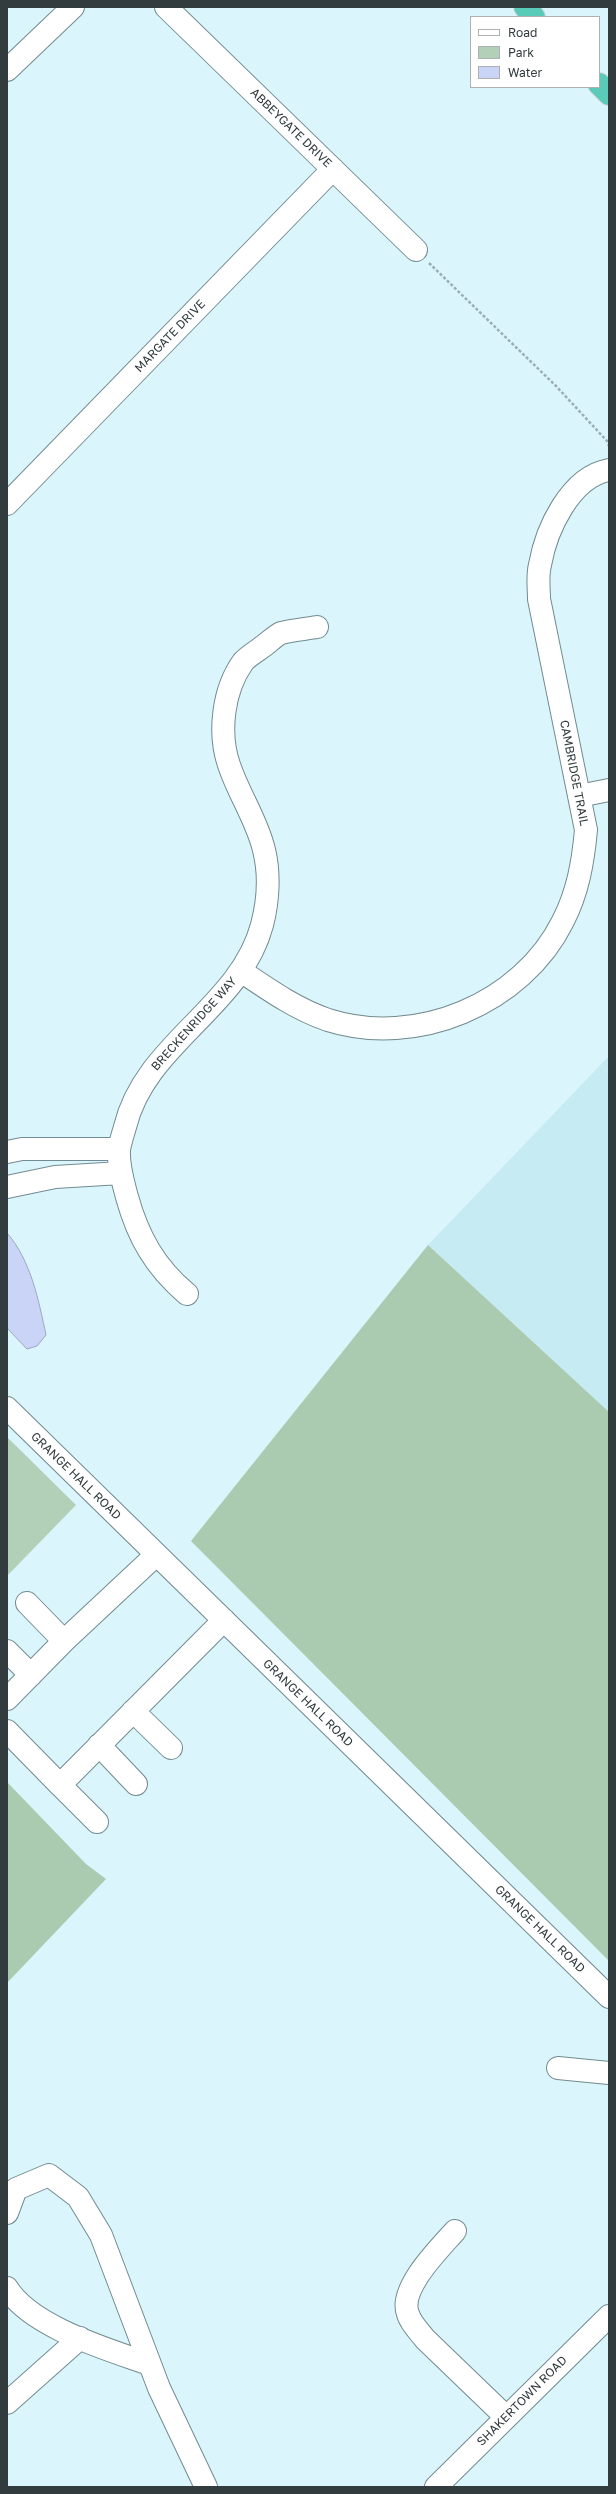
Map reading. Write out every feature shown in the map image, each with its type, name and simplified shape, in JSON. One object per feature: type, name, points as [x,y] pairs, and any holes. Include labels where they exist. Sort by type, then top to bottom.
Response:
[{"type":"highway","points":[[525,7],[533,16]]},
{"type":"highway","points":[[600,85],[609,94]]},
{"type":"street","points":[[7,70],[74,7]]},
{"type":"street","name":"ABBEYGATE DRIVE","points":[[166,7],[416,250]]},
{"type":"street","name":"MARGATE DRIVE","points":[[7,504],[333,169]]},
{"type":"street","name":"CAMBRIDGE TRAIL","points":[[241,971],[300,1008],[329,1020],[356,1026],[415,1026],[446,1019],[475,1007],[502,991],[526,971],[546,947],[563,921],[575,892],[583,862],[586,830],[539,599],[539,566],[552,526],[574,491],[597,472],[609,470]]},
{"type":"street","name":"BRECKENRIDGE WAY","points":[[187,1294],[160,1268],[141,1237],[134,1220],[121,1173],[119,1150],[129,1112],[144,1079],[161,1057],[241,971],[253,951],[262,926],[267,899],[267,873],[258,830],[228,763],[223,726],[228,697],[234,678],[244,661],[280,634],[317,627]]},
{"type":"street","points":[[579,796],[609,790]]},
{"type":"street","points":[[7,1152],[22,1150],[119,1150]]},
{"type":"street","points":[[7,1187],[55,1178],[121,1173]]},
{"type":"street","name":"GRANGE HALL ROAD","points":[[7,1408],[609,1997]]},
{"type":"street","points":[[7,1699],[64,1641],[156,1555]]},
{"type":"street","points":[[27,1603],[64,1641]]},
{"type":"street","points":[[60,1785],[224,1620]]},
{"type":"street","points":[[7,1651],[31,1675]]},
{"type":"street","points":[[133,1711],[171,1748]]},
{"type":"street","points":[[7,1731],[97,1822]]},
{"type":"street","points":[[99,1746],[136,1784]]},
{"type":"street","points":[[558,2068],[609,2073]]},
{"type":"street","points":[[7,2213],[16,2189],[49,2175],[78,2197],[101,2235],[149,2364],[206,2487]]},
{"type":"street","points":[[455,2231],[417,2277],[408,2294],[407,2312],[414,2325],[426,2339],[506,2417]]},
{"type":"street","points":[[7,2288],[11,2295],[44,2322],[80,2338],[149,2364]]},
{"type":"street","name":"SHAKERTOWN ROAD","points":[[436,2487],[609,2316]]},
{"type":"street","points":[[7,2403],[80,2338]]},
{"type":"path","points":[[416,250],[556,386],[607,441],[609,446]]},
{"type":"shaded area","points":[[609,1056],[609,1412],[428,1245]]},
{"type":"green space","points":[[428,1245],[609,1412],[609,1961],[191,1541]]},
{"type":"green space","points":[[7,1437],[76,1505],[7,1576]]},
{"type":"green space","points":[[7,1782],[86,1864],[106,1879],[7,1983]]},
{"type":"water","points":[[7,1233],[15,1244],[28,1268],[37,1295],[46,1335],[37,1346],[27,1349],[7,1328]]}]
